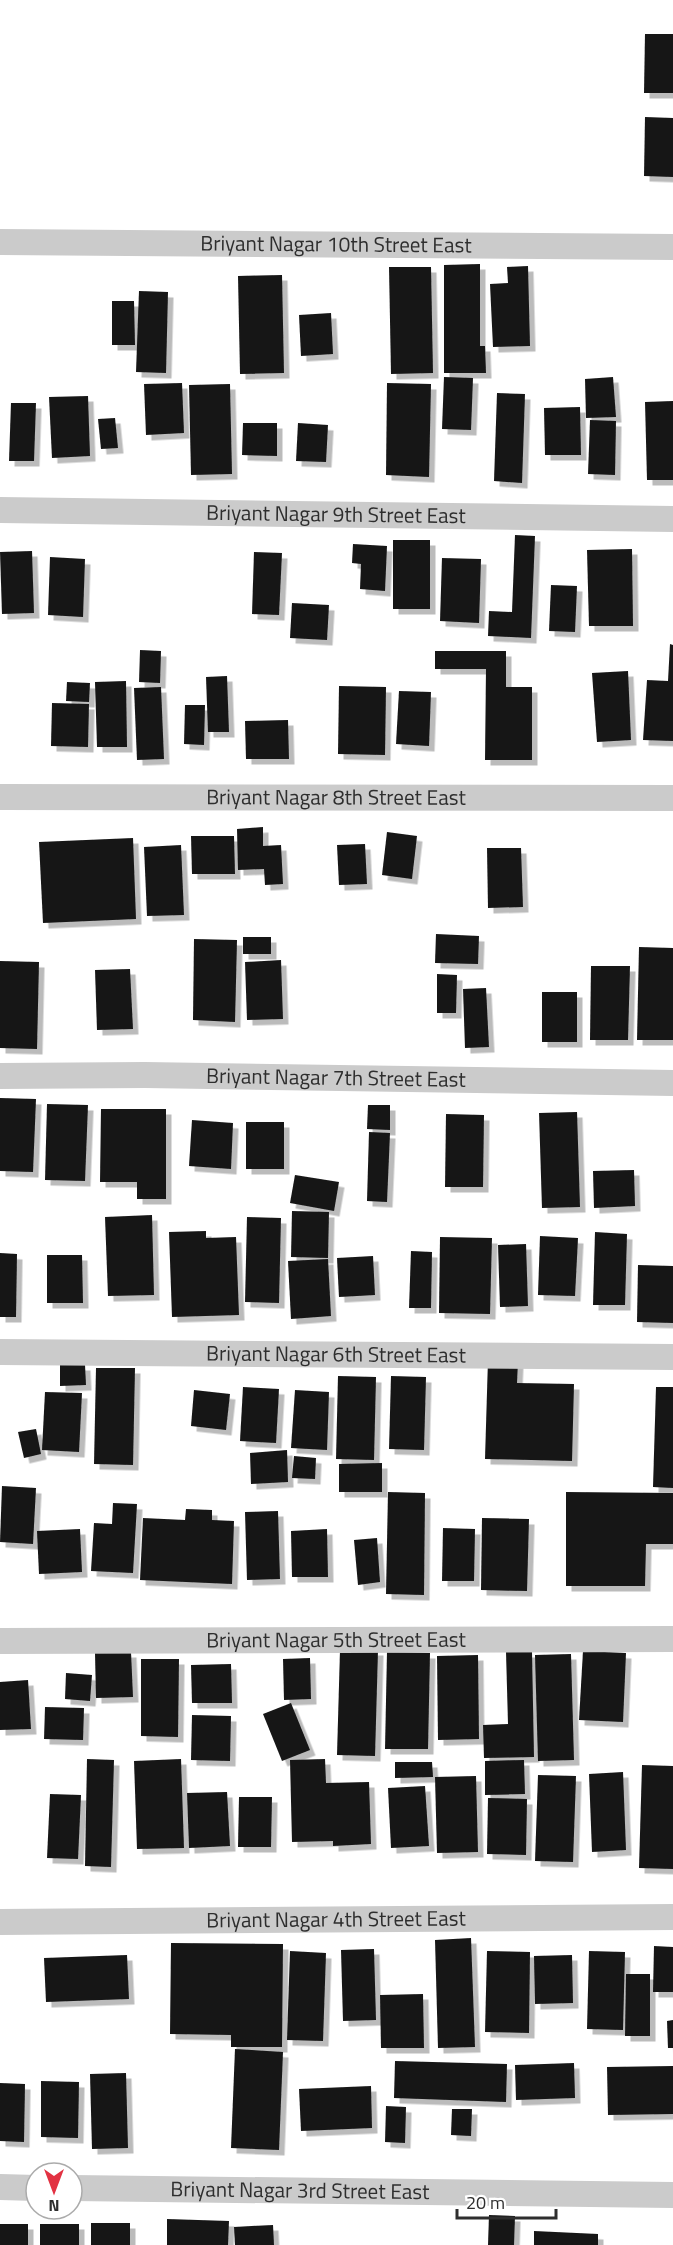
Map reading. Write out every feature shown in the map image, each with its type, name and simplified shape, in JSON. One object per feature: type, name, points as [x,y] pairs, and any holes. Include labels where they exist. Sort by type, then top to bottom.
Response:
[{"type":"street","name":"Briyant Nagar 10th Street East","points":[[0,242],[673,247]]},
{"type":"street","name":"Briyant Nagar 9th Street East","points":[[0,510],[673,519]]},
{"type":"street","name":"Briyant Nagar 8th Street East","points":[[0,797],[673,798]]},
{"type":"street","name":"Briyant Nagar 7th Street East","points":[[0,1076],[673,1083]]},
{"type":"street","name":"Briyant Nagar 6th Street East","points":[[0,1352],[673,1357]]},
{"type":"street","name":"Briyant Nagar 5th Street East","points":[[0,1641],[673,1639]]},
{"type":"street","name":"Briyant Nagar 4th Street East","points":[[0,1922],[673,1917]]},
{"type":"street","points":[[0,2187],[24,2188]]},
{"type":"street","name":"Briyant Nagar 3rd Street East","points":[[84,2188],[673,2195]]},
{"type":"building","points":[[645,34],[673,34],[673,93],[644,93]]},
{"type":"building","points":[[645,117],[673,118],[673,177],[644,176]]},
{"type":"building","points":[[480,264],[480,346],[485,346],[486,373],[444,373],[444,265]]},
{"type":"building","points":[[528,266],[530,346],[493,347],[490,284],[508,283],[507,267]]},
{"type":"building","points":[[389,267],[431,267],[433,373],[391,374]]},
{"type":"building","points":[[282,275],[284,373],[240,374],[238,276]]},
{"type":"building","points":[[139,291],[168,292],[166,373],[136,372]]},
{"type":"building","points":[[112,301],[134,301],[135,345],[112,345]]},
{"type":"building","points":[[331,313],[333,354],[301,356],[299,315]]},
{"type":"building","points":[[444,377],[473,378],[471,430],[442,429]]},
{"type":"building","points":[[613,377],[616,417],[586,418],[585,379]]},
{"type":"building","points":[[182,383],[184,433],[146,435],[144,384]]},
{"type":"building","points":[[387,383],[431,384],[429,477],[386,475]]},
{"type":"building","points":[[230,384],[232,474],[191,475],[189,385]]},
{"type":"building","points":[[497,393],[525,394],[522,483],[494,481]]},
{"type":"building","points":[[88,396],[90,456],[52,458],[49,397]]},
{"type":"building","points":[[673,401],[673,480],[647,480],[645,402]]},
{"type":"building","points":[[11,403],[36,403],[34,461],[9,461]]},
{"type":"building","points":[[580,407],[581,455],[545,455],[544,408]]},
{"type":"building","points":[[115,418],[118,448],[101,449],[98,419]]},
{"type":"building","points":[[590,420],[616,421],[615,475],[588,474]]},
{"type":"building","points":[[243,423],[277,423],[277,456],[242,455]]},
{"type":"building","points":[[298,423],[328,425],[326,462],[296,461]]},
{"type":"building","points":[[515,535],[535,536],[531,638],[488,636],[489,611],[512,612]]},
{"type":"building","points":[[393,540],[430,540],[430,609],[393,609]]},
{"type":"building","points":[[353,544],[387,546],[385,591],[360,589],[361,564],[352,563]]},
{"type":"building","points":[[632,549],[633,626],[589,626],[587,550]]},
{"type":"building","points":[[32,551],[34,613],[2,614],[0,552]]},
{"type":"building","points":[[254,552],[282,553],[279,615],[252,614]]},
{"type":"building","points":[[50,557],[85,559],[83,617],[48,615]]},
{"type":"building","points":[[442,558],[481,559],[479,623],[440,621]]},
{"type":"building","points":[[551,585],[577,586],[575,632],[549,631]]},
{"type":"building","points":[[292,603],[329,605],[327,640],[290,638]]},
{"type":"building","points":[[670,644],[673,645],[673,741],[643,740],[647,680],[668,681]]},
{"type":"building","points":[[140,650],[161,651],[160,683],[139,682]]},
{"type":"building","points":[[435,651],[506,651],[506,687],[532,687],[532,760],[485,760],[486,669],[435,669]]},
{"type":"building","points":[[628,671],[631,740],[597,742],[592,673]]},
{"type":"building","points":[[227,676],[229,732],[208,732],[206,677]]},
{"type":"building","points":[[126,681],[127,747],[97,747],[95,682]]},
{"type":"building","points":[[67,682],[90,683],[89,702],[66,701]]},
{"type":"building","points":[[339,686],[386,687],[385,755],[338,754]]},
{"type":"building","points":[[161,687],[164,759],[137,760],[134,688]]},
{"type":"building","points":[[399,691],[431,692],[429,746],[396,744]]},
{"type":"building","points":[[52,703],[89,704],[88,747],[51,746]]},
{"type":"building","points":[[185,705],[205,705],[204,745],[184,744]]},
{"type":"building","points":[[288,720],[289,759],[246,759],[245,721]]},
{"type":"building","points":[[263,827],[263,846],[281,845],[283,884],[265,885],[264,869],[238,870],[237,829]]},
{"type":"building","points":[[387,832],[417,836],[412,879],[382,875]]},
{"type":"building","points":[[191,836],[234,836],[235,874],[192,874]]},
{"type":"building","points":[[133,838],[136,919],[43,923],[39,842]]},
{"type":"building","points":[[365,844],[367,884],[339,885],[337,845]]},
{"type":"building","points":[[181,845],[184,915],[147,916],[144,847]]},
{"type":"building","points":[[487,848],[521,848],[523,907],[488,908]]},
{"type":"building","points":[[436,934],[479,936],[478,964],[435,963]]},
{"type":"building","points":[[243,937],[271,937],[271,954],[243,954]]},
{"type":"building","points":[[194,939],[237,940],[235,1022],[193,1020]]},
{"type":"building","points":[[639,947],[673,948],[673,1040],[637,1040]]},
{"type":"building","points":[[281,960],[283,1019],[247,1020],[245,962]]},
{"type":"building","points":[[0,961],[39,962],[37,1049],[0,1048]]},
{"type":"building","points":[[591,966],[630,966],[628,1040],[590,1040]]},
{"type":"building","points":[[130,969],[133,1029],[97,1030],[95,970]]},
{"type":"building","points":[[437,974],[457,975],[456,1013],[437,1013]]},
{"type":"building","points":[[486,988],[489,1047],[465,1048],[463,989]]},
{"type":"building","points":[[542,992],[577,992],[577,1042],[542,1042]]},
{"type":"building","points":[[0,1098],[36,1099],[33,1172],[0,1171]]},
{"type":"building","points":[[47,1104],[88,1105],[85,1181],[45,1180]]},
{"type":"building","points":[[368,1105],[390,1105],[390,1130],[367,1129]]},
{"type":"building","points":[[101,1109],[166,1109],[166,1199],[137,1199],[137,1182],[100,1182]]},
{"type":"building","points":[[577,1112],[580,1207],[542,1208],[539,1113]]},
{"type":"building","points":[[446,1114],[484,1115],[483,1187],[445,1187]]},
{"type":"building","points":[[192,1120],[233,1123],[231,1169],[189,1166]]},
{"type":"building","points":[[246,1122],[284,1122],[284,1169],[246,1169]]},
{"type":"building","points":[[369,1132],[390,1133],[387,1202],[367,1201]]},
{"type":"building","points":[[634,1170],[635,1206],[594,1208],[593,1171]]},
{"type":"building","points":[[295,1175],[339,1182],[334,1211],[290,1203]]},
{"type":"building","points":[[292,1211],[329,1212],[328,1258],[291,1257]]},
{"type":"building","points":[[152,1215],[154,1295],[108,1296],[105,1217]]},
{"type":"building","points":[[247,1217],[281,1218],[279,1303],[245,1302]]},
{"type":"building","points":[[206,1231],[206,1238],[236,1237],[239,1315],[172,1317],[169,1232]]},
{"type":"building","points":[[595,1232],[627,1234],[625,1305],[593,1305]]},
{"type":"building","points":[[540,1236],[578,1238],[575,1296],[538,1295]]},
{"type":"building","points":[[440,1237],[492,1238],[490,1314],[439,1313]]},
{"type":"building","points":[[526,1244],[528,1306],[500,1307],[498,1245]]},
{"type":"building","points":[[411,1251],[432,1252],[431,1308],[409,1308]]},
{"type":"building","points":[[0,1253],[17,1254],[16,1317],[0,1317]]},
{"type":"building","points":[[47,1255],[82,1255],[83,1303],[47,1303]]},
{"type":"building","points":[[373,1256],[375,1295],[339,1297],[337,1258]]},
{"type":"building","points":[[328,1259],[331,1316],[291,1319],[288,1261]]},
{"type":"building","points":[[638,1265],[673,1266],[673,1323],[637,1322]]},
{"type":"building","points":[[488,1359],[518,1361],[517,1383],[574,1384],[572,1461],[485,1459]]},
{"type":"building","points":[[60,1365],[85,1365],[86,1385],[60,1386]]},
{"type":"building","points":[[96,1368],[135,1368],[133,1465],[94,1464]]},
{"type":"building","points":[[338,1376],[376,1377],[374,1460],[336,1459]]},
{"type":"building","points":[[391,1376],[426,1377],[424,1450],[389,1449]]},
{"type":"building","points":[[243,1387],[279,1389],[276,1443],[240,1441]]},
{"type":"building","points":[[656,1387],[673,1387],[673,1488],[653,1487]]},
{"type":"building","points":[[194,1390],[230,1394],[226,1430],[191,1426]]},
{"type":"building","points":[[295,1390],[329,1392],[327,1450],[291,1448]]},
{"type":"building","points":[[45,1392],[82,1393],[79,1452],[42,1450]]},
{"type":"building","points":[[36,1429],[41,1454],[24,1458],[18,1432]]},
{"type":"building","points":[[287,1450],[288,1482],[251,1484],[250,1453]]},
{"type":"building","points":[[294,1456],[316,1458],[315,1479],[292,1478]]},
{"type":"building","points":[[382,1463],[382,1492],[339,1492],[339,1464]]},
{"type":"building","points":[[2,1486],[36,1488],[33,1544],[0,1542]]},
{"type":"building","points":[[388,1492],[425,1493],[424,1595],[386,1594]]},
{"type":"building","points":[[566,1492],[673,1493],[673,1544],[646,1544],[645,1586],[566,1586]]},
{"type":"building","points":[[113,1503],[137,1504],[133,1573],[91,1571],[94,1523],[112,1524]]},
{"type":"building","points":[[186,1509],[212,1510],[212,1520],[234,1521],[232,1584],[140,1580],[143,1518],[185,1520]]},
{"type":"building","points":[[278,1511],[280,1579],[247,1580],[245,1512]]},
{"type":"building","points":[[482,1518],[529,1519],[527,1591],[481,1590]]},
{"type":"building","points":[[443,1528],[475,1529],[474,1581],[442,1581]]},
{"type":"building","points":[[80,1529],[82,1572],[39,1574],[37,1531]]},
{"type":"building","points":[[327,1529],[328,1577],[292,1577],[291,1531]]},
{"type":"building","points":[[377,1538],[380,1582],[358,1585],[354,1540]]},
{"type":"building","points":[[340,1650],[378,1650],[375,1756],[337,1755]]},
{"type":"building","points":[[583,1651],[626,1653],[623,1722],[579,1720]]},
{"type":"building","points":[[131,1652],[133,1697],[96,1698],[95,1653]]},
{"type":"building","points":[[387,1652],[430,1653],[428,1749],[385,1749]]},
{"type":"building","points":[[506,1652],[532,1652],[534,1757],[484,1758],[483,1725],[508,1724]]},
{"type":"building","points":[[571,1654],[574,1760],[538,1761],[535,1655]]},
{"type":"building","points":[[478,1655],[479,1739],[438,1740],[437,1656]]},
{"type":"building","points":[[310,1658],[311,1699],[284,1700],[283,1659]]},
{"type":"building","points":[[141,1659],[179,1659],[178,1737],[141,1736]]},
{"type":"building","points":[[231,1664],[232,1703],[192,1703],[191,1665]]},
{"type":"building","points":[[66,1673],[92,1675],[90,1701],[65,1699]]},
{"type":"building","points":[[28,1680],[31,1729],[0,1730],[0,1682]]},
{"type":"building","points":[[291,1703],[310,1750],[282,1761],[263,1714]]},
{"type":"building","points":[[45,1707],[84,1708],[83,1740],[44,1739]]},
{"type":"building","points":[[192,1715],[231,1716],[230,1761],[191,1760]]},
{"type":"building","points":[[87,1759],[114,1760],[111,1867],[85,1866]]},
{"type":"building","points":[[181,1759],[184,1848],[137,1849],[134,1761]]},
{"type":"building","points":[[325,1759],[326,1783],[369,1782],[371,1844],[333,1846],[333,1841],[292,1842],[290,1760]]},
{"type":"building","points":[[524,1760],[525,1794],[485,1795],[485,1761]]},
{"type":"building","points":[[395,1762],[432,1762],[433,1777],[395,1778]]},
{"type":"building","points":[[642,1765],[673,1766],[673,1869],[639,1868]]},
{"type":"building","points":[[623,1772],[626,1850],[592,1852],[589,1774]]},
{"type":"building","points":[[538,1775],[576,1776],[573,1862],[535,1861]]},
{"type":"building","points":[[476,1776],[478,1852],[437,1853],[435,1777]]},
{"type":"building","points":[[425,1786],[429,1846],[391,1848],[388,1788]]},
{"type":"building","points":[[227,1792],[230,1846],[189,1848],[187,1793]]},
{"type":"building","points":[[50,1794],[81,1795],[78,1859],[47,1858]]},
{"type":"building","points":[[239,1797],[272,1797],[271,1847],[238,1847]]},
{"type":"building","points":[[488,1798],[527,1799],[526,1855],[487,1854]]},
{"type":"building","points":[[471,1938],[475,2047],[438,2048],[435,1940]]},
{"type":"building","points":[[171,1943],[283,1944],[282,2047],[231,2047],[231,2035],[170,2034]]},
{"type":"building","points":[[654,1946],[673,1947],[673,1992],[653,1992]]},
{"type":"building","points":[[374,1949],[376,2020],[343,2021],[341,1950]]},
{"type":"building","points":[[290,1951],[326,1953],[323,2041],[287,2040]]},
{"type":"building","points":[[487,1951],[530,1952],[529,2033],[485,2032]]},
{"type":"building","points":[[589,1951],[625,1952],[623,2030],[587,2029]]},
{"type":"building","points":[[127,1955],[129,1999],[46,2002],[44,1958]]},
{"type":"building","points":[[572,1955],[573,2003],[535,2004],[534,1956]]},
{"type":"building","points":[[626,1974],[650,1974],[650,2036],[625,2036]]},
{"type":"building","points":[[423,1994],[424,2048],[381,2048],[380,1995]]},
{"type":"building","points":[[673,2020],[673,2048],[668,2048],[667,2021]]},
{"type":"building","points":[[235,2049],[283,2052],[279,2150],[231,2148]]},
{"type":"building","points":[[395,2061],[507,2064],[506,2102],[394,2098]]},
{"type":"building","points":[[574,2063],[575,2098],[516,2100],[515,2065]]},
{"type":"building","points":[[673,2066],[673,2114],[608,2115],[607,2067]]},
{"type":"building","points":[[126,2073],[128,2148],[92,2149],[90,2074]]},
{"type":"building","points":[[41,2081],[79,2082],[78,2138],[41,2137]]},
{"type":"building","points":[[0,2083],[25,2084],[24,2142],[0,2141]]},
{"type":"building","points":[[371,2086],[372,2128],[301,2131],[299,2089]]},
{"type":"building","points":[[386,2106],[406,2107],[405,2143],[385,2142]]},
{"type":"building","points":[[452,2109],[472,2109],[471,2136],[451,2135]]},
{"type":"building","points":[[489,2215],[515,2216],[514,2245],[488,2245]]},
{"type":"building","points":[[167,2219],[229,2221],[228,2245],[167,2245]]},
{"type":"building","points":[[91,2223],[130,2223],[130,2245],[91,2245]]},
{"type":"building","points":[[0,2224],[28,2224],[28,2245],[0,2245]]},
{"type":"building","points":[[40,2224],[79,2224],[79,2245],[40,2245]]},
{"type":"building","points":[[273,2225],[274,2245],[235,2245],[234,2227]]},
{"type":"building","points":[[534,2231],[598,2234],[598,2245],[534,2245]]}]
